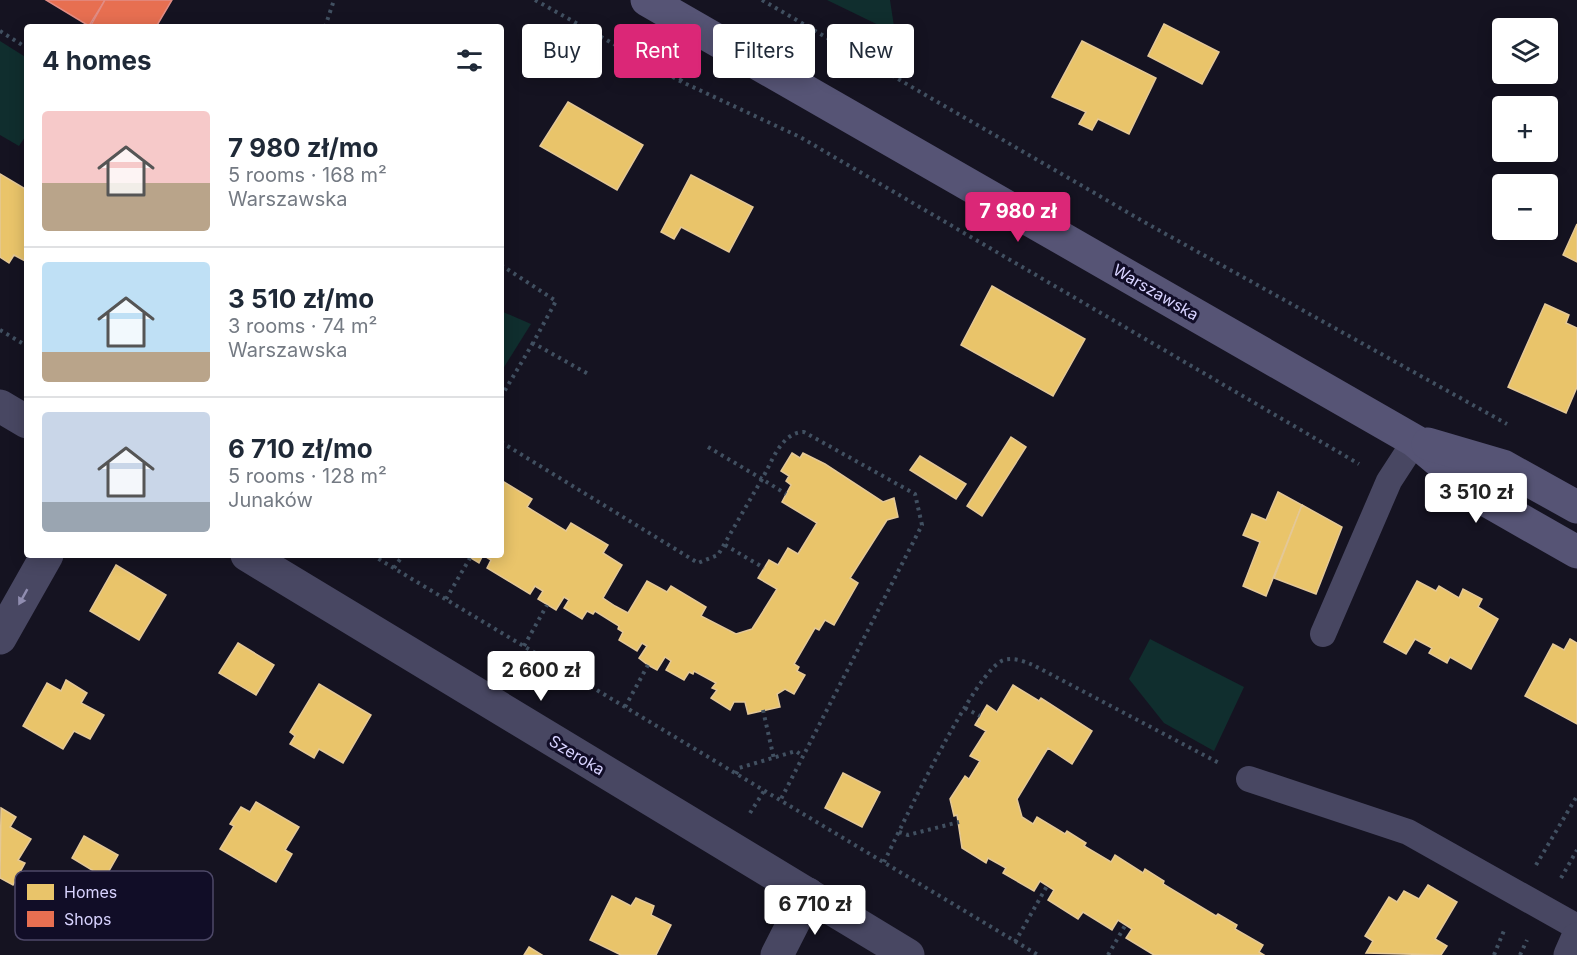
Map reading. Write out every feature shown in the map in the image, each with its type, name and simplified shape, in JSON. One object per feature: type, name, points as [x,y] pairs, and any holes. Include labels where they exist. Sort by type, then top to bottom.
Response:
[{"type":"main road","name":"Warszawska","points":[[647,0],[1414,441],[1484,499],[1577,552]]},
{"type":"main road","name":"Warszawska","points":[[1414,441],[1503,466],[1577,507]]},
{"type":"street","points":[[0,406],[24,420]]},
{"type":"street","points":[[0,638],[44,558]]},
{"type":"street","name":"Szeroka","points":[[252,558],[908,955]]},
{"type":"street","points":[[777,955],[808,894]]},
{"type":"street","points":[[1570,955],[1577,939]]},
{"type":"lane","points":[[1323,634],[1389,481],[1414,441]]},
{"type":"lane","points":[[1249,779],[1408,832],[1577,927]]},
{"type":"path","points":[[326,24],[334,0]]},
{"type":"path","points":[[536,0],[680,81],[800,137],[1389,481]]},
{"type":"path","points":[[762,0],[1146,223],[1510,426]]},
{"type":"path","points":[[0,31],[24,46]]},
{"type":"path","points":[[504,267],[556,301],[504,392]]},
{"type":"path","points":[[0,330],[24,344]]},
{"type":"path","points":[[533,343],[590,375]]},
{"type":"path","points":[[504,444],[698,563],[718,555],[787,437],[795,432],[804,432],[915,494],[922,525],[780,801]]},
{"type":"path","points":[[708,447],[786,494]]},
{"type":"path","points":[[725,545],[764,568]]},
{"type":"path","points":[[377,558],[1038,955]]},
{"type":"path","points":[[394,568],[401,558]]},
{"type":"path","points":[[446,599],[470,558]]},
{"type":"path","points":[[524,646],[547,605]]},
{"type":"path","points":[[884,863],[964,708],[992,667],[1004,660],[1021,660],[1249,779]]},
{"type":"path","points":[[625,707],[648,664]]},
{"type":"path","points":[[964,708],[980,716]]},
{"type":"path","points":[[763,710],[774,759]]},
{"type":"path","points":[[736,774],[739,768],[796,751],[803,756]]},
{"type":"path","points":[[899,832],[908,835],[959,822]]},
{"type":"path","points":[[1015,942],[1047,886]]},
{"type":"path","points":[[1108,955],[1126,924]]},
{"type":"green space","points":[[827,0],[890,0],[894,24],[876,24]]},
{"type":"green space","points":[[0,41],[24,56],[24,138],[19,146],[0,135]]},
{"type":"green space","points":[[504,312],[531,324],[504,367]]},
{"type":"green space","points":[[1150,639],[1244,687],[1214,751],[1164,723],[1129,679]]},
{"type":"building: Homes","points":[[1164,24],[1219,52],[1202,84],[1148,56]]},
{"type":"building: Homes","points":[[1082,41],[1156,78],[1129,134],[1098,119],[1092,130],[1079,124],[1086,112],[1052,97]]},
{"type":"building: Homes","points":[[568,102],[643,145],[617,190],[540,146]]},
{"type":"building: Homes","points":[[0,174],[24,188],[24,260],[14,255],[9,263],[0,257]]},
{"type":"building: Homes","points":[[691,175],[753,207],[729,252],[681,227],[674,239],[661,232]]},
{"type":"building: Homes","points":[[1577,224],[1577,262],[1563,255]]},
{"type":"building: Homes","points":[[992,286],[1085,339],[1053,396],[961,345]]},
{"type":"building: Homes","points":[[1545,304],[1569,315],[1566,323],[1577,328],[1577,387],[1566,413],[1508,387]]},
{"type":"building: Homes","points":[[1011,437],[1026,447],[982,516],[967,506]]},
{"type":"building: Homes","points":[[792,453],[800,458],[803,453],[825,464],[883,502],[894,498],[898,517],[887,520],[850,578],[858,583],[834,625],[825,620],[819,630],[815,628],[794,664],[799,667],[797,671],[805,675],[794,694],[785,689],[777,694],[780,707],[748,714],[745,702],[734,702],[730,710],[711,698],[717,690],[712,688],[716,683],[694,671],[693,674],[689,672],[684,680],[666,670],[671,661],[665,657],[657,670],[639,658],[647,646],[642,643],[637,651],[619,640],[623,632],[618,629],[619,626],[595,611],[593,614],[587,611],[582,619],[564,608],[569,600],[564,597],[556,610],[538,599],[543,591],[535,586],[530,594],[487,568],[491,560],[488,558],[504,558],[504,482],[532,499],[527,507],[566,531],[571,523],[608,545],[603,553],[622,565],[603,598],[615,606],[628,613],[647,581],[667,592],[671,586],[706,607],[701,616],[736,634],[752,629],[777,589],[758,578],[769,560],[778,565],[788,548],[798,554],[817,523],[782,502],[791,485],[786,481],[789,476],[781,471]]},
{"type":"building: Homes","points":[[920,456],[966,484],[956,499],[910,470]]},
{"type":"building: Homes","points":[[1278,492],[1302,505],[1266,596],[1243,586],[1260,542],[1243,535],[1252,514],[1266,520]]},
{"type":"building: Homes","points":[[1302,505],[1342,527],[1316,594],[1274,578]]},
{"type":"building: Homes","points":[[471,558],[482,558],[479,563]]},
{"type":"building: Homes","points":[[116,565],[166,595],[139,640],[90,611]]},
{"type":"building: Homes","points":[[1417,581],[1436,591],[1439,586],[1459,598],[1463,589],[1482,599],[1478,607],[1498,619],[1471,669],[1450,657],[1447,663],[1429,653],[1432,648],[1415,639],[1406,654],[1384,642]]},
{"type":"building: Homes","points":[[1570,639],[1577,643],[1577,724],[1525,696],[1553,644],[1564,650]]},
{"type":"building: Homes","points":[[238,643],[274,665],[256,695],[219,673]]},
{"type":"building: Homes","points":[[66,680],[87,693],[81,703],[104,715],[90,739],[74,731],[63,749],[23,726],[47,683],[61,691]]},
{"type":"building: Homes","points":[[319,684],[371,715],[343,763],[319,749],[314,758],[290,744],[295,736],[290,732]]},
{"type":"building: Homes","points":[[1013,685],[1039,701],[1041,698],[1092,731],[1072,764],[1048,748],[1017,799],[1022,817],[1033,824],[1037,817],[1065,834],[1067,831],[1086,843],[1084,846],[1111,862],[1115,855],[1143,873],[1145,869],[1164,881],[1163,884],[1216,916],[1218,914],[1237,925],[1235,929],[1263,945],[1259,952],[1264,955],[1154,955],[1126,938],[1132,929],[1118,920],[1112,930],[1083,912],[1078,919],[1048,900],[1054,890],[1040,881],[1034,891],[1003,873],[1006,868],[988,858],[986,863],[962,848],[957,815],[954,816],[950,799],[965,776],[969,779],[980,761],[970,756],[986,731],[975,725],[987,705],[997,712]]},
{"type":"building: Homes","points":[[843,773],[880,792],[862,827],[825,808]]},
{"type":"building: Homes","points":[[256,802],[299,827],[285,850],[292,854],[276,882],[220,849],[234,826],[230,824],[241,807],[250,812]]},
{"type":"building: Homes","points":[[1,808],[16,817],[10,827],[31,839],[18,860],[25,863],[21,871],[15,871],[13,885],[0,878]]},
{"type":"building: Homes","points":[[84,836],[118,855],[109,871],[93,871],[72,858]]},
{"type":"building: Homes","points":[[1428,885],[1457,902],[1435,939],[1447,946],[1441,955],[1366,953],[1373,941],[1365,936],[1389,897],[1397,902],[1404,891],[1419,899]]},
{"type":"building: Homes","points":[[612,896],[631,906],[636,898],[654,906],[651,915],[671,925],[656,955],[621,955],[590,940]]},
{"type":"building: Homes","points":[[529,947],[542,955],[524,955]]},
{"type":"building: Shops","points":[[46,0],[105,0],[90,24],[86,24]]},
{"type":"building: Shops","points":[[105,0],[172,0],[158,24],[92,24]]}]
